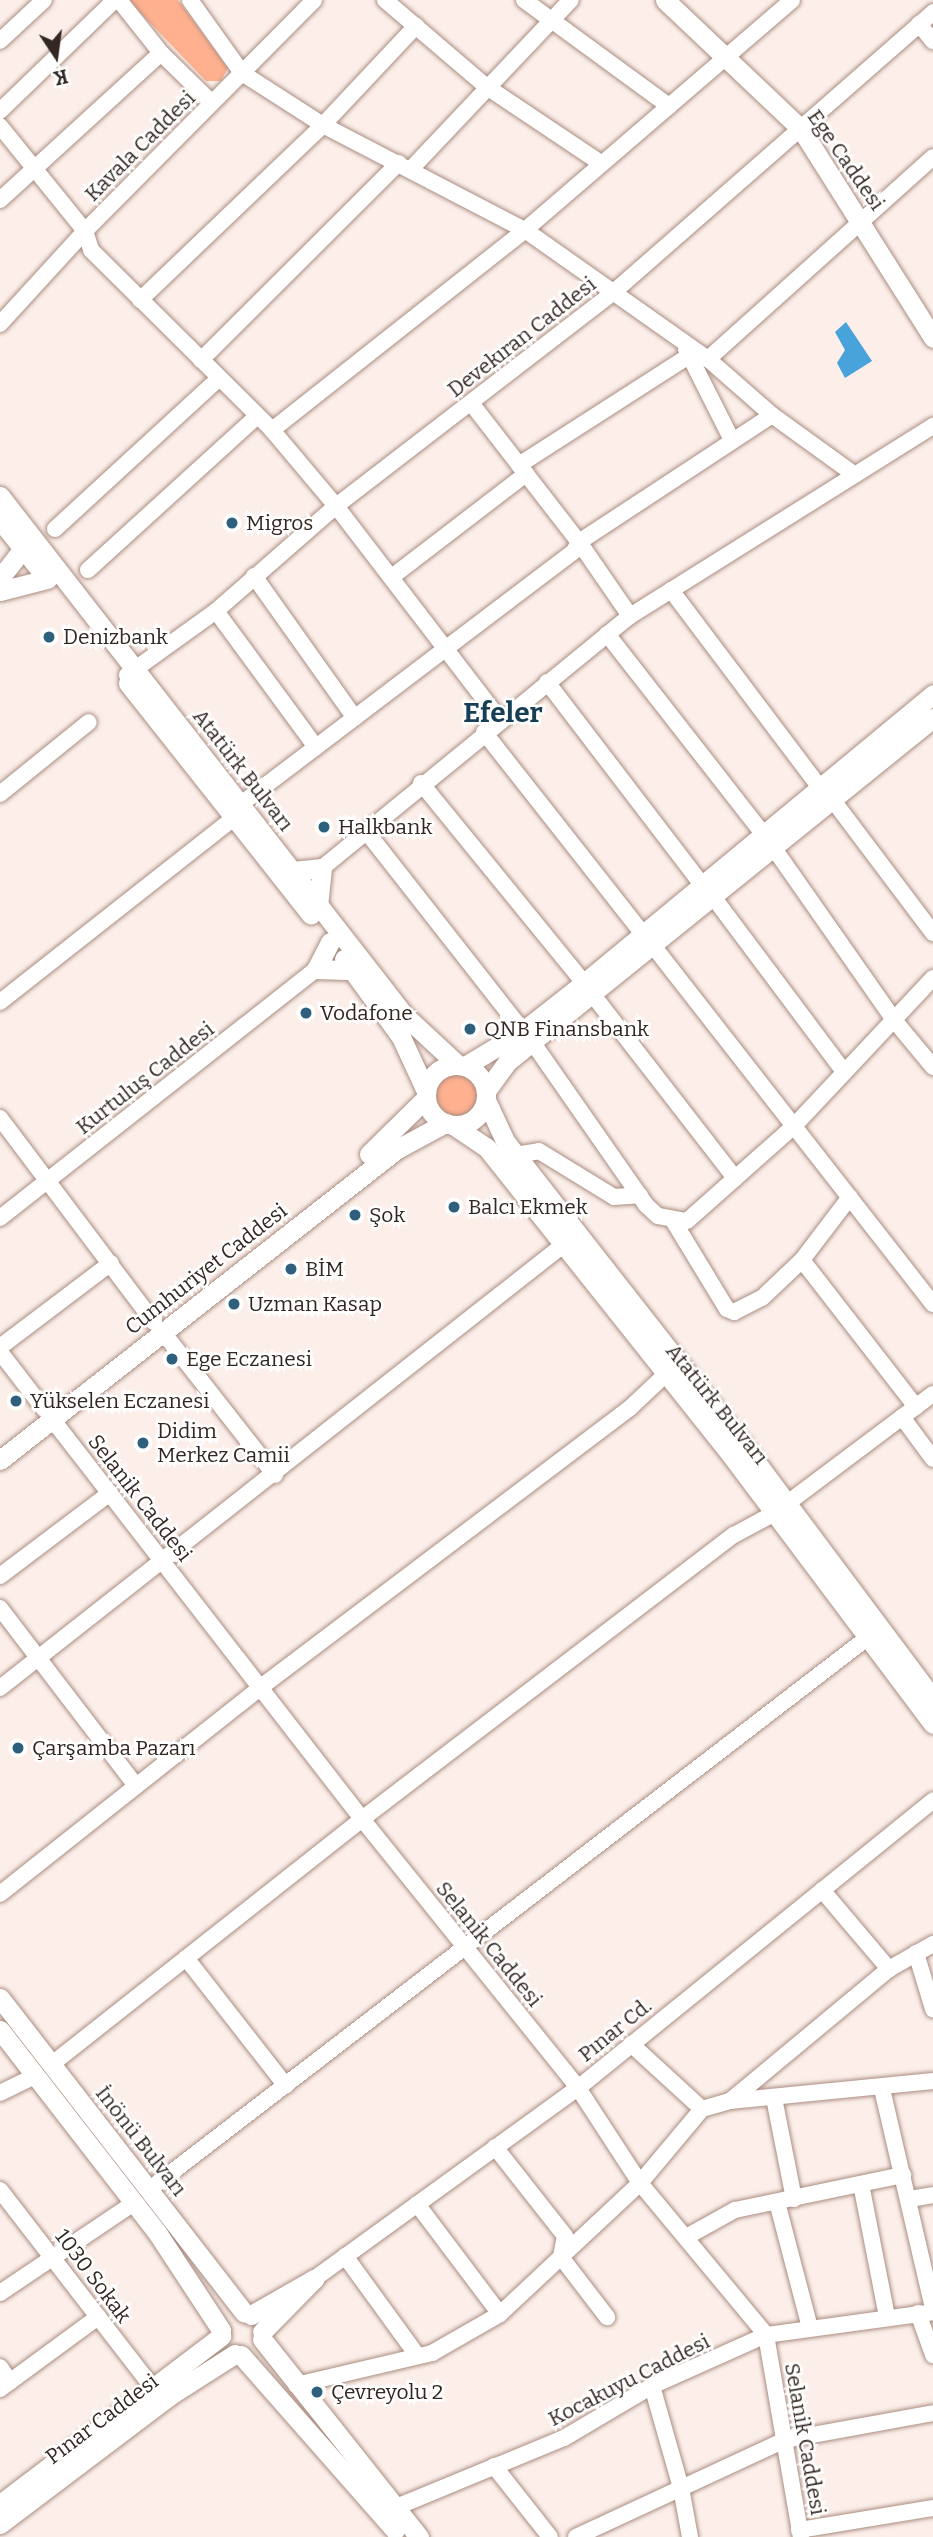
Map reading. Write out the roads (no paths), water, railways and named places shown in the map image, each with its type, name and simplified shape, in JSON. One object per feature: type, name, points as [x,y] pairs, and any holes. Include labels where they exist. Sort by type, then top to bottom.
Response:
[{"type":"main road","name":"Ege Caddesi","points":[[665,0],[801,129],[861,219],[933,338]]},
{"type":"main road","name":"Atatürk Bulvarı","points":[[0,496],[47,579],[129,673]]},
{"type":"main road","name":"Atatürk Bulvarı","points":[[0,520],[32,549],[237,811],[401,1037],[426,1095]]},
{"type":"main road","points":[[0,578],[32,549]]},
{"type":"main road","points":[[0,591],[47,579]]},
{"type":"main road","points":[[528,1037],[433,1075],[426,1095],[432,1114],[449,1124],[474,1119],[508,1061],[528,1037],[826,793],[933,694]]},
{"type":"main road","points":[[826,793],[933,718]]},
{"type":"main road","name":"Atatürk Bulvarı","points":[[237,811],[293,871],[404,1015],[461,1065]]},
{"type":"main road","points":[[293,871],[322,868],[318,904]]},
{"type":"main road","points":[[330,942],[316,969],[352,970]]},
{"type":"main road","points":[[461,1065],[479,1076],[486,1096]]},
{"type":"main road","name":"Cumhuriyet Caddesi","points":[[0,1460],[48,1414],[389,1139],[426,1095]]},
{"type":"main road","name":"Atatürk Bulvarı","points":[[486,1096],[515,1155],[570,1240],[665,1375],[781,1509],[867,1638],[933,1724]]},
{"type":"main road","name":"Atatürk Bulvarı","points":[[449,1124],[487,1148],[570,1240],[933,1699]]},
{"type":"main road","name":"Cumhuriyet Caddesi","points":[[158,1327],[397,1149],[449,1124]]},
{"type":"main road","name":"Cumhuriyet Caddesi","points":[[0,1444],[48,1414]]},
{"type":"main road","name":"İnönü Bulvarı","points":[[0,1998],[255,2325],[296,2385],[419,2537]]},
{"type":"main road","name":"İnönü Bulvarı","points":[[0,2030],[134,2203],[221,2333]]},
{"type":"main road","points":[[35,2076],[52,2064]]},
{"type":"main road","points":[[238,2354],[254,2350],[255,2325],[314,2279]]},
{"type":"main road","points":[[255,2325],[227,2319],[221,2333],[225,2347],[238,2354],[401,2537]]},
{"type":"main road","name":"Pınar Caddesi","points":[[0,2504],[221,2333]]},
{"type":"main road","name":"Pınar Caddesi","points":[[0,2525],[169,2396],[238,2354]]},
{"type":"street","points":[[0,41],[44,0]]},
{"type":"street","points":[[0,111],[117,0],[161,53],[212,103]]},
{"type":"street","points":[[190,0],[242,73],[323,125],[525,230],[616,290],[708,359],[772,415],[855,475]]},
{"type":"street","name":"Kavala Caddesi","points":[[0,324],[85,232],[314,0]]},
{"type":"street","points":[[385,0],[487,87],[602,164]]},
{"type":"street","points":[[524,0],[669,106]]},
{"type":"street","points":[[201,360],[487,87],[571,0]]},
{"type":"street","points":[[272,430],[525,230],[729,58],[792,0]]},
{"type":"street","name":"Devekıran Caddesi","points":[[129,673],[216,611],[336,506],[616,290],[933,12]]},
{"type":"street","points":[[919,24],[933,41]]},
{"type":"street","points":[[140,300],[323,125],[416,26]]},
{"type":"street","points":[[0,200],[161,53]]},
{"type":"street","points":[[0,126],[85,232],[91,250],[272,430],[336,506],[393,576],[445,650],[500,720]]},
{"type":"street","points":[[708,359],[933,157]]},
{"type":"street","points":[[681,341],[732,440]]},
{"type":"street","points":[[393,576],[522,470],[689,356]]},
{"type":"street","points":[[55,528],[219,378]]},
{"type":"street","points":[[471,403],[579,542],[630,616]]},
{"type":"street","points":[[0,1002],[316,747],[574,551],[579,542],[772,415]]},
{"type":"street","points":[[88,570],[257,416]]},
{"type":"street","points":[[322,868],[421,783],[630,616],[933,426]]},
{"type":"street","points":[[254,576],[355,718]]},
{"type":"street","points":[[671,590],[933,933]]},
{"type":"street","points":[[216,611],[316,747]]},
{"type":"street","points":[[607,634],[768,840],[894,1020],[932,1064]]},
{"type":"street","points":[[547,682],[844,1072]]},
{"type":"street","points":[[0,794],[89,722]]},
{"type":"street","points":[[484,732],[933,1304]]},
{"type":"street","points":[[421,783],[589,989],[735,1178]]},
{"type":"street","points":[[366,831],[528,1037],[640,1195],[658,1216],[674,1222],[687,1221],[794,1126],[933,978]]},
{"type":"street","name":"Kurtuluş Caddesi","points":[[0,1218],[316,969]]},
{"type":"street","points":[[0,1118],[50,1180],[158,1327],[275,1475]]},
{"type":"street","points":[[515,1155],[539,1151],[614,1197],[640,1195]]},
{"type":"street","points":[[674,1222],[727,1309],[734,1312],[762,1298],[802,1260],[850,1197]]},
{"type":"street","points":[[0,1688],[275,1475],[570,1240]]},
{"type":"street","points":[[802,1260],[909,1412],[933,1459]]},
{"type":"street","points":[[0,1349],[111,1263]]},
{"type":"street","name":"Selanik Caddesi","points":[[0,1349],[362,1819],[578,2088],[640,2183],[688,2236],[766,2335],[800,2533]]},
{"type":"street","points":[[0,1894],[261,1688],[631,1407],[665,1375]]},
{"type":"street","points":[[52,2064],[362,1819],[734,1535],[781,1509],[933,1394]]},
{"type":"street","points":[[0,1576],[110,1493]]},
{"type":"street","points":[[0,1608],[136,1786]]},
{"type":"street","points":[[150,2189],[867,1638]]},
{"type":"street","name":"Pınar Cd.","points":[[314,2279],[578,2088],[933,1801]]},
{"type":"street","points":[[822,1890],[889,1969]]},
{"type":"street","points":[[730,2101],[889,1969],[933,1944]]},
{"type":"street","points":[[916,1953],[933,2009]]},
{"type":"street","points":[[186,1958],[285,2086]]},
{"type":"street","points":[[631,2044],[702,2109]]},
{"type":"street","points":[[0,2093],[35,2076]]},
{"type":"street","points":[[296,2385],[432,2353],[500,2314],[640,2183],[702,2109],[730,2101],[882,2089],[933,2081]]},
{"type":"street","points":[[882,2089],[910,2199],[933,2355]]},
{"type":"street","points":[[774,2098],[794,2199]]},
{"type":"street","points":[[495,2147],[565,2236],[561,2257],[607,2317]]},
{"type":"street","points":[[688,2236],[735,2210],[903,2175]]},
{"type":"street","points":[[861,2184],[887,2318]]},
{"type":"street","name":"1030 Sokak","points":[[0,2190],[153,2388]]},
{"type":"street","points":[[910,2199],[933,2195]]},
{"type":"street","points":[[776,2202],[810,2329]]},
{"type":"street","points":[[0,2293],[134,2203]]},
{"type":"street","points":[[416,2204],[500,2314]]},
{"type":"street","points":[[345,2256],[417,2355]]},
{"type":"street","name":"Kocakuyu Caddesi","points":[[394,2508],[565,2438],[652,2386],[766,2335],[928,2311]]},
{"type":"street","points":[[0,2367],[5,2386],[97,2317]]},
{"type":"street","points":[[652,2386],[681,2488],[690,2537]]},
{"type":"street","points":[[576,2537],[611,2529],[681,2488],[785,2441],[933,2413]]},
{"type":"street","points":[[494,2466],[550,2537]]},
{"type":"street","points":[[800,2533],[933,2508]]},
{"type":"water","points":[[846,322],[872,361],[845,378],[837,363],[845,350],[835,332]]},
{"type":"place","name":"Migros","points":[[232,523]]},
{"type":"place","name":"Denizbank","points":[[49,637]]},
{"type":"place","name":"Halkbank","points":[[324,827]]},
{"type":"place","name":"Vodafone","points":[[306,1013]]},
{"type":"place","name":"QNB Finansbank","points":[[470,1029]]},
{"type":"place","name":"Balcı Ekmek","points":[[454,1207]]},
{"type":"place","name":"Şok","points":[[355,1215]]},
{"type":"place","name":"BİM","points":[[291,1269]]},
{"type":"place","name":"Uzman Kasap","points":[[234,1304]]},
{"type":"place","name":"Ege Eczanesi","points":[[172,1359]]},
{"type":"place","name":"Yükselen Eczanesi","points":[[16,1401]]},
{"type":"place","name":"Didim Merkez Camii","points":[[143,1443]]},
{"type":"place","name":"Çarşamba Pazarı","points":[[18,1748]]},
{"type":"place","name":"Çevreyolu 2","points":[[317,2392]]},
{"type":"district","name":"Efeler","points":[[503,713]]}]
